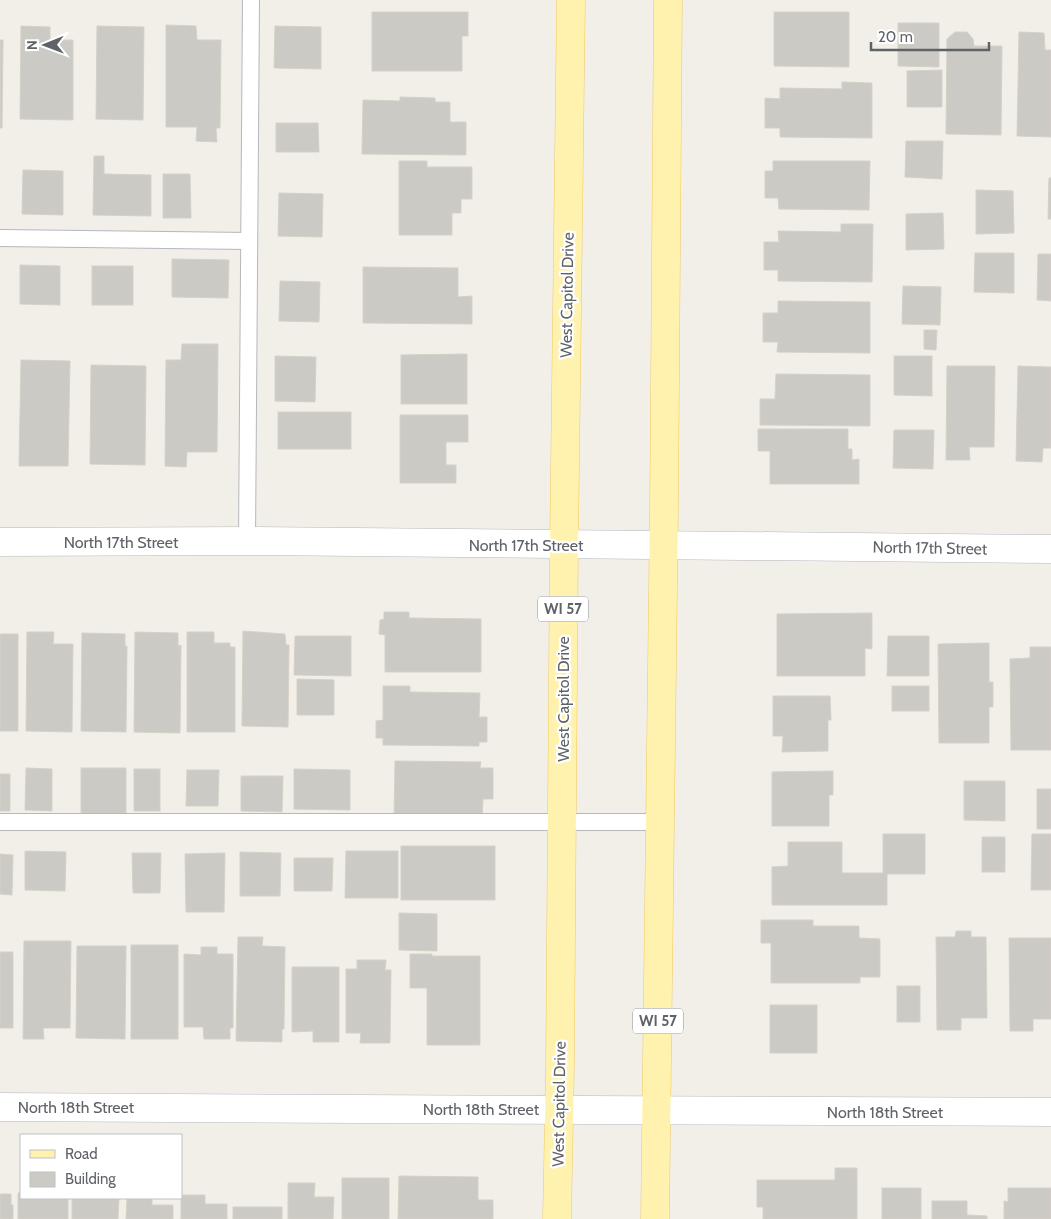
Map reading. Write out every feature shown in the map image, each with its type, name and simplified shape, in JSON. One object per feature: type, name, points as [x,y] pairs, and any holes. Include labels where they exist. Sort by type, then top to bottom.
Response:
[{"type":"main road","name":"West Capitol Drive","points":[[558,1219],[571,0]]},
{"type":"main road","name":"WI 57","points":[[655,1219],[668,0]]},
{"type":"street","name":"North 17th Street","points":[[0,542],[247,542],[1051,549]]},
{"type":"street","name":"North 18th Street","points":[[0,1107],[1051,1112]]},
{"type":"lane","points":[[247,542],[251,0]]},
{"type":"lane","points":[[0,238],[249,241]]},
{"type":"lane","points":[[0,822],[660,822]]},
{"type":"building","points":[[372,12],[468,12],[468,36],[462,36],[462,71],[372,71]]},
{"type":"building","points":[[774,12],[849,12],[849,67],[774,66]]},
{"type":"building","points":[[898,23],[939,23],[939,67],[898,66]]},
{"type":"building","points":[[166,25],[196,26],[197,40],[221,40],[220,128],[216,128],[217,142],[196,141],[197,127],[166,127]]},
{"type":"building","points":[[21,26],[50,27],[50,40],[73,40],[73,120],[20,119]]},
{"type":"building","points":[[97,26],[144,27],[143,120],[96,119]]},
{"type":"building","points":[[275,26],[321,27],[321,69],[274,68]]},
{"type":"building","points":[[955,32],[967,32],[973,39],[974,46],[1002,46],[1001,135],[946,134],[947,39]]},
{"type":"building","points":[[1019,32],[1044,33],[1045,50],[1051,50],[1051,137],[1017,136]]},
{"type":"building","points":[[0,40],[3,40],[2,128],[0,128]]},
{"type":"building","points":[[942,70],[942,107],[907,107],[907,71]]},
{"type":"building","points":[[842,82],[872,83],[872,138],[780,137],[780,128],[765,128],[765,98],[780,99],[780,88],[842,89]]},
{"type":"building","points":[[400,97],[435,98],[435,102],[450,102],[450,122],[466,122],[466,155],[362,154],[363,100],[400,101]]},
{"type":"building","points":[[276,123],[318,123],[319,152],[276,152]]},
{"type":"building","points":[[906,141],[943,141],[942,179],[905,177]]},
{"type":"building","points":[[94,156],[104,156],[104,174],[151,175],[151,216],[93,215]]},
{"type":"building","points":[[399,161],[427,161],[427,167],[472,167],[472,199],[461,199],[461,213],[452,213],[452,235],[399,235]]},
{"type":"building","points":[[773,161],[870,161],[869,210],[779,209],[778,198],[765,198],[765,171],[773,171]]},
{"type":"building","points":[[23,170],[63,171],[63,215],[22,214]]},
{"type":"building","points":[[163,174],[190,174],[191,218],[163,218]]},
{"type":"building","points":[[1049,178],[1051,178],[1051,219],[1048,219]]},
{"type":"building","points":[[976,190],[1013,191],[1014,233],[976,234]]},
{"type":"building","points":[[279,193],[323,194],[322,237],[278,236]]},
{"type":"building","points":[[943,213],[944,249],[906,250],[906,214]]},
{"type":"building","points":[[841,224],[873,224],[872,282],[778,281],[778,270],[764,270],[764,242],[779,242],[778,231],[841,232]]},
{"type":"building","points":[[975,253],[1014,253],[1014,293],[974,292]]},
{"type":"building","points":[[1038,254],[1051,254],[1051,301],[1037,300]]},
{"type":"building","points":[[172,259],[229,260],[228,298],[172,297]]},
{"type":"building","points":[[20,265],[60,266],[60,305],[20,304]]},
{"type":"building","points":[[92,266],[133,266],[133,305],[92,305]]},
{"type":"building","points":[[363,267],[458,268],[458,297],[472,296],[472,324],[363,323]]},
{"type":"building","points":[[280,281],[320,282],[319,322],[279,321]]},
{"type":"building","points":[[903,286],[941,287],[940,325],[902,324]]},
{"type":"building","points":[[778,301],[870,302],[870,353],[777,352],[778,342],[763,342],[763,313],[778,313]]},
{"type":"building","points":[[924,330],[937,330],[936,350],[924,349]]},
{"type":"building","points":[[182,344],[218,344],[217,452],[187,452],[186,467],[165,466],[166,360],[181,360]]},
{"type":"building","points":[[467,354],[467,404],[401,404],[401,355]]},
{"type":"building","points":[[275,356],[316,357],[315,402],[275,401]]},
{"type":"building","points":[[894,356],[932,356],[932,396],[894,395]]},
{"type":"building","points":[[21,360],[70,361],[68,466],[19,466]]},
{"type":"building","points":[[91,365],[146,366],[145,465],[90,464]]},
{"type":"building","points":[[947,366],[995,366],[994,447],[969,447],[970,460],[946,460]]},
{"type":"building","points":[[1018,366],[1051,367],[1051,448],[1043,448],[1042,462],[1016,461]]},
{"type":"building","points":[[776,374],[870,375],[870,426],[760,425],[760,399],[775,399]]},
{"type":"building","points":[[278,412],[351,412],[351,449],[278,449]]},
{"type":"building","points":[[400,415],[468,415],[468,442],[446,442],[446,465],[456,465],[456,483],[400,483]]},
{"type":"building","points":[[758,429],[848,429],[848,449],[852,449],[852,460],[859,459],[859,484],[770,484],[770,451],[758,451]]},
{"type":"building","points":[[894,430],[934,430],[933,469],[893,468]]},
{"type":"building","points":[[384,612],[409,612],[409,618],[481,619],[481,672],[385,672],[385,635],[379,634],[380,620],[384,619]]},
{"type":"building","points":[[872,613],[872,649],[865,648],[865,676],[777,676],[777,614]]},
{"type":"building","points":[[243,631],[285,634],[286,645],[289,645],[288,727],[242,726]]},
{"type":"building","points":[[27,632],[54,632],[53,644],[73,644],[72,732],[26,731]]},
{"type":"building","points":[[135,632],[178,633],[178,646],[181,645],[180,733],[134,732]]},
{"type":"building","points":[[187,632],[214,632],[214,643],[230,643],[230,647],[235,647],[235,732],[187,732]]},
{"type":"building","points":[[82,633],[125,634],[125,646],[127,646],[126,732],[81,731]]},
{"type":"building","points":[[0,634],[18,634],[18,731],[0,731]]},
{"type":"building","points":[[295,636],[351,636],[351,676],[294,675]]},
{"type":"building","points":[[888,636],[929,636],[929,676],[887,676]]},
{"type":"building","points":[[989,643],[989,682],[993,682],[993,707],[989,707],[989,743],[939,743],[938,644]]},
{"type":"building","points":[[1030,647],[1051,647],[1051,750],[1011,750],[1010,659],[1030,658]]},
{"type":"building","points":[[297,679],[334,680],[334,715],[297,715]]},
{"type":"building","points":[[383,686],[410,686],[410,692],[480,693],[479,717],[487,717],[487,742],[479,742],[479,746],[383,745],[383,738],[376,738],[376,721],[383,720]]},
{"type":"building","points":[[892,686],[929,686],[929,711],[892,711]]},
{"type":"building","points":[[773,696],[830,696],[831,720],[828,720],[828,751],[782,752],[783,736],[773,736]]},
{"type":"building","points":[[395,761],[481,762],[480,768],[493,768],[493,799],[483,799],[482,820],[394,818]]},
{"type":"building","points":[[26,768],[52,769],[52,811],[25,810]]},
{"type":"building","points":[[81,768],[126,768],[126,813],[81,813]]},
{"type":"building","points":[[134,769],[160,769],[160,811],[134,811]]},
{"type":"building","points":[[294,769],[350,770],[350,810],[294,809]]},
{"type":"building","points":[[187,770],[219,770],[218,806],[186,806]]},
{"type":"building","points":[[833,771],[833,795],[829,795],[829,826],[772,826],[772,772]]},
{"type":"building","points":[[0,774],[10,774],[10,811],[0,811]]},
{"type":"building","points":[[241,776],[283,776],[282,812],[241,811]]},
{"type":"building","points":[[964,781],[1005,781],[1005,821],[964,820]]},
{"type":"building","points":[[1037,789],[1051,789],[1051,829],[1037,829]]},
{"type":"building","points":[[883,834],[925,834],[925,874],[887,874],[887,905],[772,905],[772,867],[788,866],[788,842],[842,842],[842,873],[883,873]]},
{"type":"building","points":[[1032,834],[1051,834],[1051,890],[1031,890]]},
{"type":"building","points":[[982,837],[1005,837],[1005,872],[982,872]]},
{"type":"building","points":[[401,846],[495,846],[495,900],[401,900]]},
{"type":"building","points":[[25,851],[66,852],[65,891],[25,890]]},
{"type":"building","points":[[346,851],[398,851],[398,898],[345,898]]},
{"type":"building","points":[[240,852],[281,853],[280,896],[240,896]]},
{"type":"building","points":[[132,853],[161,853],[160,893],[133,893]]},
{"type":"building","points":[[225,853],[224,912],[186,912],[185,854]]},
{"type":"building","points":[[0,854],[13,855],[12,895],[0,894]]},
{"type":"building","points":[[294,858],[333,858],[332,891],[294,891]]},
{"type":"building","points":[[399,913],[437,914],[437,951],[399,950]]},
{"type":"building","points":[[761,920],[813,920],[813,926],[859,926],[859,938],[880,939],[880,977],[860,977],[860,983],[771,983],[771,943],[761,943]]},
{"type":"building","points":[[956,931],[971,931],[971,937],[986,937],[987,1018],[961,1018],[961,1030],[937,1030],[936,937],[955,937]]},
{"type":"building","points":[[238,937],[263,937],[262,946],[285,947],[284,1029],[282,1029],[282,1042],[236,1041]]},
{"type":"building","points":[[1009,938],[1051,938],[1051,1019],[1033,1019],[1033,1031],[1010,1031]]},
{"type":"building","points":[[24,941],[71,941],[70,1028],[43,1028],[44,1039],[23,1039]]},
{"type":"building","points":[[131,945],[178,945],[178,1039],[131,1039]]},
{"type":"building","points":[[77,946],[126,946],[125,1039],[76,1038]]},
{"type":"building","points":[[201,947],[217,947],[217,954],[233,954],[233,1028],[230,1028],[230,1039],[204,1039],[203,1027],[184,1027],[184,954],[201,955]]},
{"type":"building","points":[[0,952],[13,952],[13,1028],[0,1028]]},
{"type":"building","points":[[410,954],[480,956],[480,1045],[427,1045],[427,988],[410,988]]},
{"type":"building","points":[[357,960],[386,960],[385,970],[391,970],[390,1043],[360,1043],[361,1033],[346,1033],[346,969],[357,969]]},
{"type":"building","points":[[292,967],[339,967],[339,1042],[313,1042],[313,1031],[292,1032]]},
{"type":"building","points":[[897,986],[920,986],[920,1022],[897,1022]]},
{"type":"building","points":[[770,1005],[817,1005],[817,1053],[770,1053]]},
{"type":"building","points":[[835,1168],[857,1168],[857,1219],[763,1219],[763,1207],[757,1207],[757,1180],[835,1180]]},
{"type":"building","points":[[399,1176],[478,1177],[478,1200],[493,1200],[493,1219],[398,1219]]},
{"type":"building","points":[[342,1178],[389,1178],[389,1219],[342,1219]]},
{"type":"building","points":[[288,1183],[315,1183],[314,1197],[334,1197],[333,1219],[288,1219]]},
{"type":"building","points":[[882,1188],[921,1188],[921,1219],[882,1219]]},
{"type":"building","points":[[1008,1188],[1051,1188],[1051,1219],[1004,1219],[1004,1201],[1008,1202]]},
{"type":"building","points":[[18,1193],[20,1193],[20,1199],[68,1199],[68,1219],[18,1219]]},
{"type":"building","points":[[0,1194],[11,1194],[13,1219],[0,1219]]},
{"type":"building","points":[[182,1195],[205,1195],[205,1204],[227,1204],[227,1219],[181,1219]]},
{"type":"building","points":[[72,1199],[119,1199],[118,1219],[72,1219]]},
{"type":"building","points":[[127,1199],[152,1199],[152,1205],[173,1205],[173,1219],[126,1219]]},
{"type":"building","points":[[932,1201],[967,1201],[967,1215],[987,1216],[987,1219],[932,1219]]},
{"type":"building","points":[[233,1207],[282,1207],[282,1219],[233,1219]]}]
